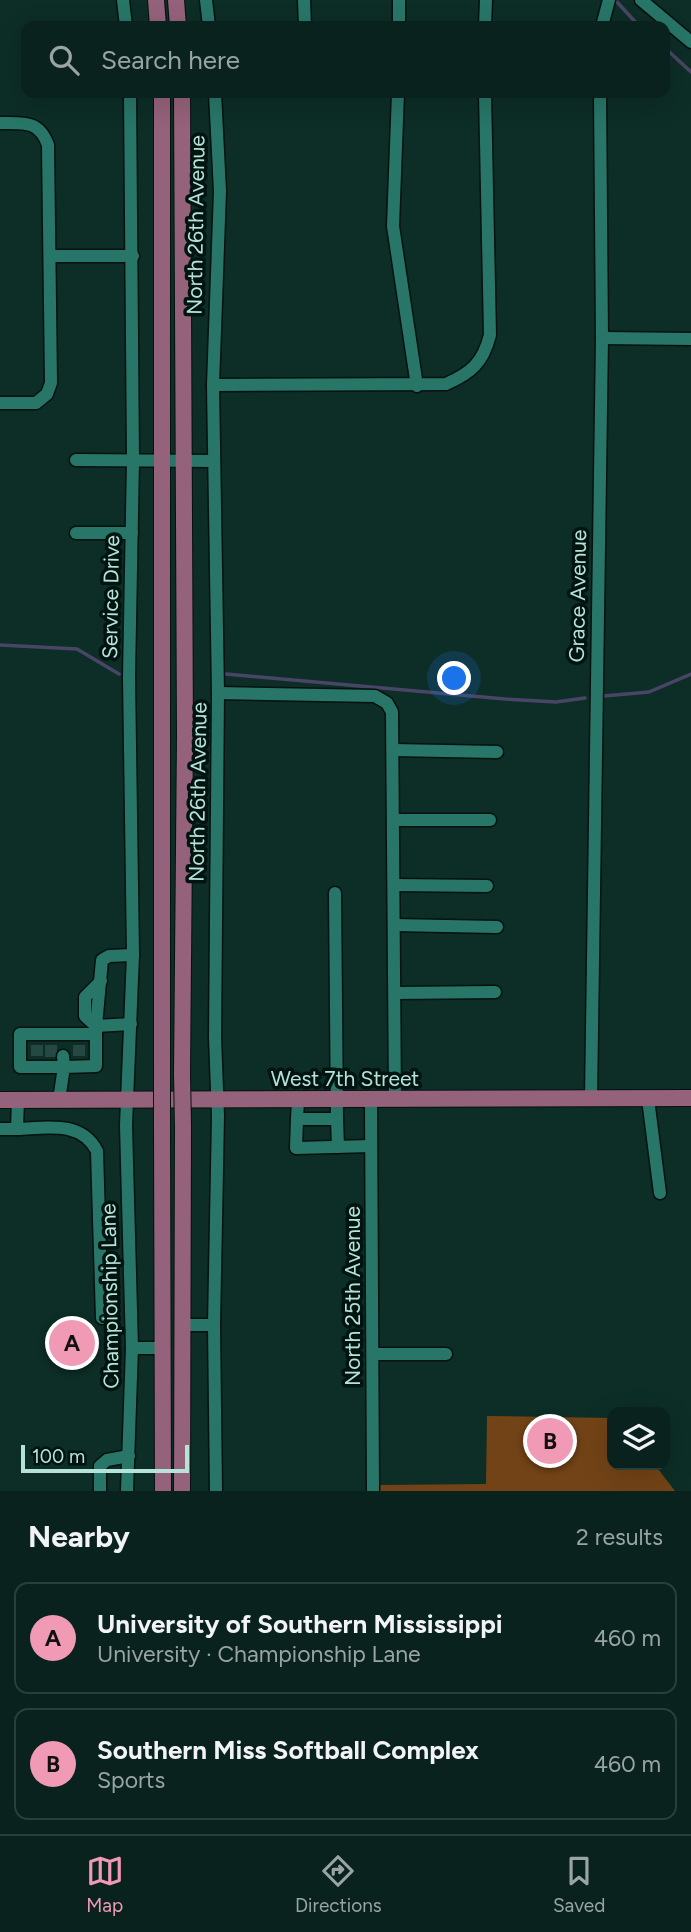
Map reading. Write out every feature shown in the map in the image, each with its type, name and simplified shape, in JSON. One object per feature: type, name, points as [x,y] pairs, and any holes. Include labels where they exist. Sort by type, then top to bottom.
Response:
[{"type":"main road","points":[[156,0],[158,21]]},
{"type":"main road","points":[[176,0],[178,21]]},
{"type":"main road","points":[[162,98],[163,1491]]},
{"type":"main road","points":[[182,98],[185,750],[181,1074],[182,1491]]},
{"type":"main road","name":"West 7th Street","points":[[0,1100],[691,1098]]},
{"type":"street","points":[[123,0],[125,21]]},
{"type":"street","points":[[206,0],[208,21]]},
{"type":"street","points":[[304,0],[304,21]]},
{"type":"street","points":[[399,0],[399,21]]},
{"type":"street","points":[[485,21],[486,0]]},
{"type":"street","points":[[603,21],[609,0]]},
{"type":"street","points":[[641,0],[666,21]]},
{"type":"street","points":[[670,24],[691,42]]},
{"type":"street","name":"Service Drive","points":[[127,1101],[133,955],[129,677],[133,460],[130,98]]},
{"type":"street","name":"North 26th Avenue","points":[[215,98],[220,237],[213,385],[218,693],[214,1325],[216,1491]]},
{"type":"street","points":[[398,98],[393,226],[417,386]]},
{"type":"street","points":[[213,385],[417,386],[446,384],[469,373],[486,353],[490,335],[485,98]]},
{"type":"street","name":"Grace Avenue","points":[[591,1099],[602,338],[600,98]]},
{"type":"street","points":[[0,123],[32,123],[43,131],[48,145],[51,383],[47,394],[36,403],[0,403]]},
{"type":"street","points":[[50,256],[133,256]]},
{"type":"street","points":[[602,338],[691,339]]},
{"type":"street","points":[[76,460],[214,461]]},
{"type":"street","points":[[76,533],[132,533]]},
{"type":"street","points":[[218,693],[375,696],[387,703],[392,712],[395,1100]]},
{"type":"street","points":[[393,750],[497,752]]},
{"type":"street","points":[[394,820],[490,820]]},
{"type":"street","points":[[394,885],[487,886]]},
{"type":"street","points":[[335,893],[335,1101],[338,1147]]},
{"type":"street","points":[[394,925],[497,927]]},
{"type":"street","points":[[131,1024],[96,1030],[79,1050],[57,1051],[37,1051],[79,1050],[96,1066],[96,1030],[103,960],[109,956],[133,955]]},
{"type":"street","points":[[395,993],[495,992]]},
{"type":"street","points":[[57,1051],[59,1100]]},
{"type":"street","points":[[648,1098],[660,1193]]},
{"type":"street","points":[[17,1129],[18,1100]]},
{"type":"street","name":"North 25th Avenue","points":[[371,1100],[373,1491]]},
{"type":"street","name":"Championship Lane","points":[[127,1101],[132,1348],[127,1491]]},
{"type":"street","points":[[298,1101],[296,1148],[372,1146]]},
{"type":"street","points":[[297,1119],[337,1119]]},
{"type":"street","points":[[0,1129],[75,1128],[92,1140],[97,1151],[102,1318]]},
{"type":"street","points":[[181,1325],[214,1325]]},
{"type":"street","points":[[132,1348],[162,1348]]},
{"type":"street","points":[[373,1354],[446,1354]]},
{"type":"street","points":[[100,1491],[100,1466],[107,1460],[129,1456]]},
{"type":"shaded area","points":[[487,1416],[607,1418],[607,1470],[659,1470],[675,1491],[380,1491],[380,1485],[486,1484]]},
{"type":"waterway","points":[[617,2],[634,21]]},
{"type":"waterway","points":[[670,53],[691,72]]},
{"type":"waterway","points":[[0,645],[77,649],[119,674]]},
{"type":"waterway","points":[[226,674],[505,699],[556,702],[585,698]]},
{"type":"waterway","points":[[604,696],[649,692],[691,674]]},
{"type":"tunnel","points":[[37,1045],[37,1056]]},
{"type":"tunnel","points":[[51,1045],[51,1057]]},
{"type":"tunnel","points":[[79,1045],[79,1056]]},
{"type":"place","name":"University of Southern Mississippi","points":[[72,1343]]},
{"type":"place","name":"Southern Miss Softball Complex","points":[[550,1441]]}]
